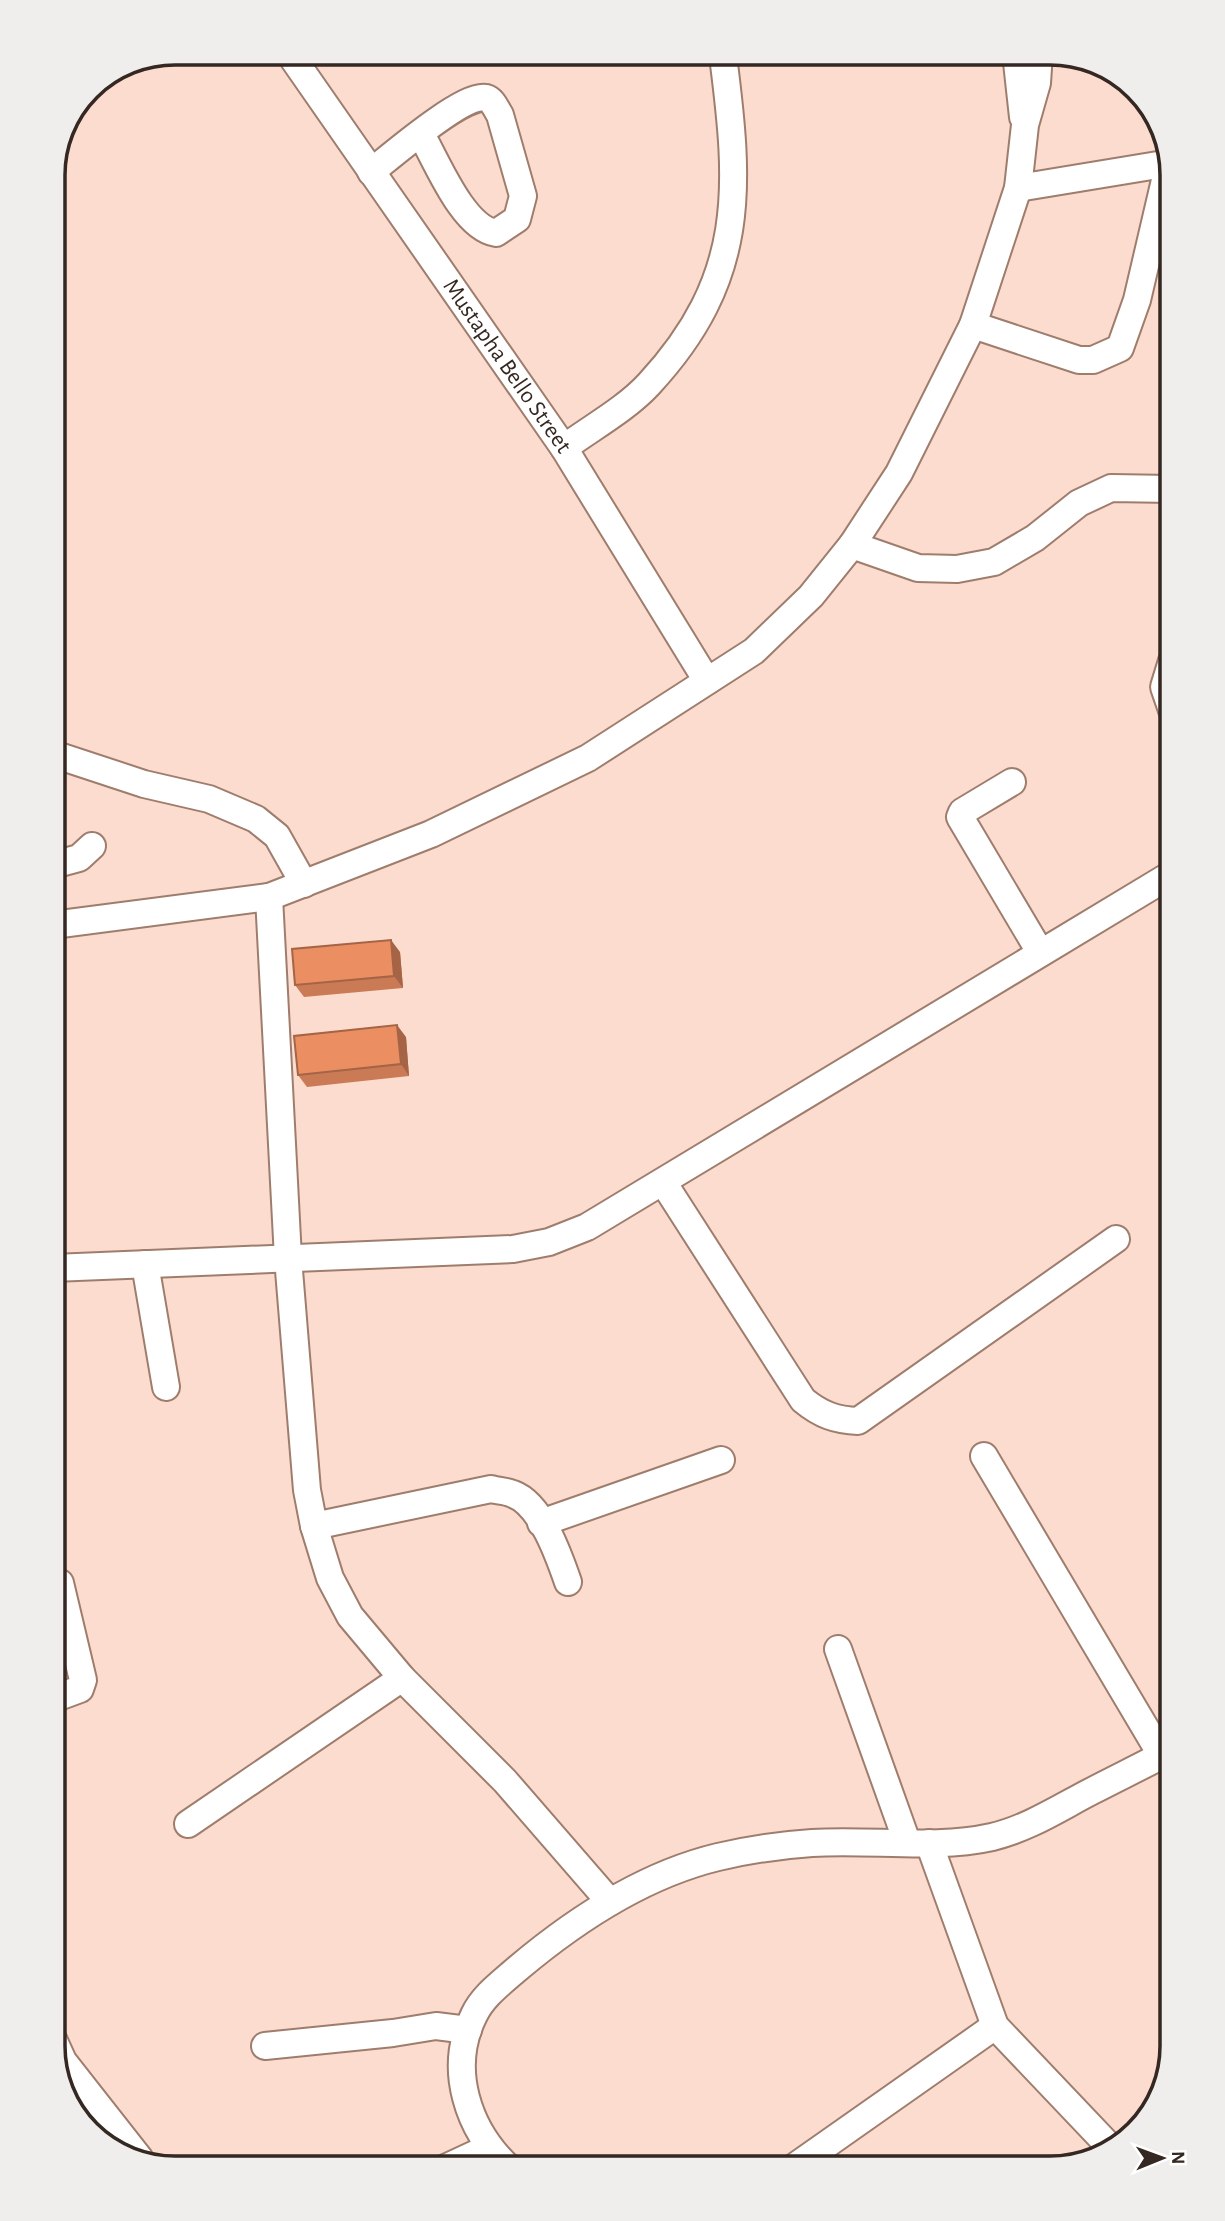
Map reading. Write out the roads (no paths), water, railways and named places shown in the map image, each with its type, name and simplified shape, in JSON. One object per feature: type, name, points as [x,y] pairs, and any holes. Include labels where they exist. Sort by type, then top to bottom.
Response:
[{"type":"street","name":"Mustapha Bello Street","points":[[297,65],[564,448],[707,681]]},
{"type":"street","points":[[564,448],[647,386],[681,344],[710,291],[732,226],[735,151],[724,65]]},
{"type":"street","points":[[1018,65],[1025,125]]},
{"type":"street","points":[[65,923],[269,897],[431,834],[588,758],[754,651],[811,596],[852,545],[899,473],[973,325],[1018,188],[1025,125],[1037,83],[1038,65]]},
{"type":"street","points":[[371,172],[421,134],[474,99],[486,99],[493,103],[500,114],[523,196],[517,219],[496,233],[483,231],[470,220],[421,134]]},
{"type":"street","points":[[1018,188],[1159,165]]},
{"type":"street","points":[[973,325],[1079,359],[1093,360],[1120,348],[1137,300],[1160,205]]},
{"type":"street","points":[[852,545],[918,568],[957,569],[994,562],[1035,538],[1079,503],[1111,488],[1160,489]]},
{"type":"street","points":[[65,758],[144,784],[209,799],[256,819],[277,836],[304,884]]},
{"type":"street","points":[[1012,782],[962,812],[960,817],[1040,952]]},
{"type":"street","points":[[65,862],[79,858],[92,846]]},
{"type":"street","points":[[65,1268],[513,1249],[550,1242],[587,1227],[1160,881]]},
{"type":"street","points":[[269,897],[288,1258],[307,1490],[314,1527],[330,1578],[350,1616],[402,1678],[505,1782],[610,1902]]},
{"type":"street","points":[[663,1182],[803,1400],[815,1410],[836,1420],[858,1421],[1116,1240]]},
{"type":"street","points":[[145,1264],[166,1387]]},
{"type":"street","points":[[984,1456],[1160,1742]]},
{"type":"street","points":[[541,1523],[721,1460]]},
{"type":"street","points":[[314,1527],[491,1489],[515,1494],[533,1509],[556,1547],[568,1582]]},
{"type":"street","points":[[65,1604],[83,1680],[80,1689],[65,1694]]},
{"type":"street","points":[[838,1650],[995,2026],[1105,2142]]},
{"type":"street","points":[[188,1824],[402,1678]]},
{"type":"street","points":[[496,2156],[488,2148],[464,2094],[461,2067],[467,2029],[489,1993],[559,1933],[610,1902],[664,1876],[717,1858],[811,1843],[918,1843],[990,1837],[1037,1822],[1160,1757]]},
{"type":"street","points":[[810,2156],[995,2026]]},
{"type":"street","points":[[265,2046],[393,2033],[412,2028],[467,2029]]},
{"type":"street","points":[[67,2066],[131,2147]]},
{"type":"street","points":[[471,2156],[488,2148]]}]
